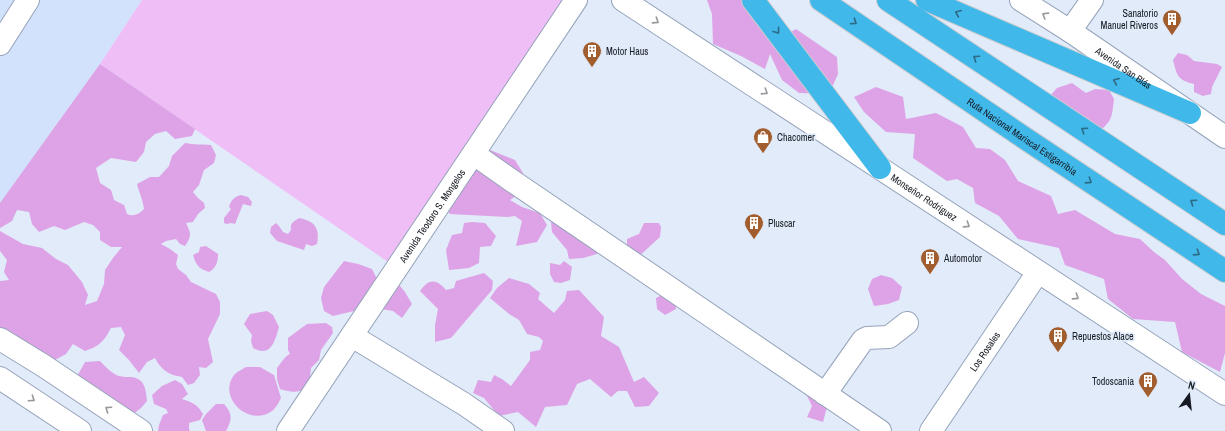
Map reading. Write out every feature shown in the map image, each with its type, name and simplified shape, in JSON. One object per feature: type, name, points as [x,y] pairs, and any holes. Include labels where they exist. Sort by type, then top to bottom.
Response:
[{"type":"highway","points":[[753,0],[880,168]]},
{"type":"highway","name":"Ruta Nacional Mariscal Estigarribia","points":[[821,0],[1026,139],[1225,271]]},
{"type":"highway","points":[[888,0],[1225,224]]},
{"type":"highway","points":[[927,0],[1190,114]]},
{"type":"street","points":[[0,44],[28,0]]},
{"type":"street","name":"Avenida Teodoro S. Mongelos","points":[[288,431],[576,0]]},
{"type":"street","name":"Monseñor Rodríguez","points":[[623,0],[1225,394]]},
{"type":"street","name":"Avenida San Blás","points":[[1021,0],[1070,30],[1190,114],[1225,136]]},
{"type":"street","points":[[1070,30],[1092,0]]},
{"type":"street","points":[[474,154],[880,431]]},
{"type":"street","name":"Los Rosales","points":[[931,431],[1038,272]]},
{"type":"street","points":[[825,394],[863,340],[867,338],[889,337],[906,323]]},
{"type":"street","points":[[352,336],[464,404],[503,431]]},
{"type":"street","points":[[0,339],[44,366],[141,431]]},
{"type":"street","points":[[0,378],[80,431]]},
{"type":"shaded area","points":[[0,0],[142,0],[100,64],[0,203]]},
{"type":"shaded area","points":[[142,0],[565,0],[388,262],[100,64]]},
{"type":"shaded area","points":[[707,0],[753,0],[780,38],[796,29],[837,57],[838,74],[829,94],[799,93],[782,80],[770,54],[765,69],[741,56],[713,44],[712,14]]},
{"type":"shaded area","points":[[1178,53],[1187,55],[1194,61],[1217,64],[1222,67],[1212,87],[1211,94],[1203,96],[1194,92],[1194,84],[1181,79],[1173,60]]},
{"type":"shaded area","points":[[100,64],[195,129],[192,136],[175,139],[166,131],[155,134],[146,142],[144,152],[136,162],[111,158],[96,168],[100,183],[111,190],[114,200],[124,205],[127,214],[136,214],[144,209],[137,184],[150,177],[159,177],[169,166],[172,156],[185,143],[211,145],[216,155],[214,163],[204,170],[199,185],[193,192],[204,203],[205,208],[198,214],[193,222],[186,223],[190,234],[187,243],[185,246],[180,244],[176,239],[166,241],[161,244],[178,255],[176,264],[178,269],[186,275],[191,282],[216,294],[220,302],[220,314],[208,339],[213,362],[206,368],[199,367],[200,375],[194,383],[188,385],[182,377],[173,375],[163,369],[155,358],[147,362],[139,373],[119,350],[125,335],[121,327],[111,328],[101,342],[85,351],[73,344],[66,354],[44,366],[0,336],[0,281],[9,280],[4,272],[7,260],[0,251],[0,231],[23,244],[42,248],[56,259],[68,265],[82,282],[88,295],[85,305],[97,301],[104,284],[105,270],[122,247],[111,247],[100,240],[100,232],[93,225],[84,222],[65,230],[54,226],[39,232],[32,224],[29,212],[17,210],[12,221],[0,228],[0,203]]},
{"type":"shaded area","points":[[1072,83],[1086,93],[1095,89],[1109,90],[1114,99],[1112,114],[1107,124],[1099,131],[1048,98],[1057,88]]},
{"type":"shaded area","points":[[876,87],[903,97],[906,119],[936,113],[963,127],[976,148],[990,149],[1005,160],[1018,181],[1051,196],[1058,214],[1075,210],[1115,234],[1140,239],[1165,260],[1182,279],[1201,294],[1225,306],[1225,353],[1220,372],[1182,352],[1175,322],[1133,319],[1108,299],[1104,279],[1065,265],[1059,248],[1018,239],[999,216],[975,203],[973,188],[957,179],[947,181],[913,158],[915,134],[886,132],[864,112],[854,97]]},
{"type":"shaded area","points":[[485,148],[515,160],[523,173],[520,193],[510,200],[522,207],[540,213],[547,225],[537,242],[516,246],[522,221],[515,216],[507,217],[450,214],[440,200]]},
{"type":"shaded area","points":[[241,195],[248,197],[252,202],[251,206],[243,204],[235,224],[224,223],[224,218],[231,209],[229,207],[231,202],[233,199]]},
{"type":"shaded area","points":[[299,218],[313,223],[318,234],[317,244],[312,246],[306,244],[304,250],[277,241],[270,233],[271,227],[276,223],[283,232],[288,234],[291,230],[292,223]]},
{"type":"shaded area","points":[[558,218],[599,235],[597,254],[583,258],[569,259],[567,250],[552,232],[551,222]]},
{"type":"shaded area","points":[[464,223],[485,223],[496,236],[491,246],[480,247],[479,263],[469,268],[449,270],[446,250],[452,235],[462,233]]},
{"type":"shaded area","points":[[644,223],[659,223],[661,227],[660,237],[636,259],[627,252],[627,239],[639,234]]},
{"type":"shaded area","points":[[206,246],[218,254],[216,264],[209,272],[198,266],[193,255],[199,252],[200,247]]},
{"type":"shaded area","points":[[344,261],[372,269],[376,277],[395,280],[405,292],[412,304],[402,318],[393,311],[381,309],[362,301],[354,311],[333,316],[324,311],[321,298],[324,287]]},
{"type":"shaded area","points":[[564,261],[572,267],[570,280],[561,283],[554,282],[550,274],[550,263],[560,265]]},
{"type":"shaded area","points":[[484,273],[493,281],[492,290],[451,338],[435,342],[435,325],[438,309],[420,291],[430,282],[436,282],[443,286],[446,290],[454,288],[456,281]]},
{"type":"shaded area","points":[[881,275],[892,278],[902,287],[899,300],[888,304],[874,306],[868,289],[872,279]]},
{"type":"shaded area","points":[[509,278],[529,284],[540,293],[538,299],[554,313],[565,300],[567,291],[579,290],[604,317],[601,336],[619,347],[634,382],[644,377],[659,393],[649,406],[635,407],[627,391],[618,391],[611,397],[590,379],[577,384],[567,405],[545,407],[536,427],[518,412],[499,416],[484,398],[473,393],[478,380],[491,382],[494,375],[511,386],[530,360],[530,352],[540,350],[543,341],[539,337],[527,334],[519,320],[509,314],[490,298],[497,288]]},
{"type":"shaded area","points":[[664,294],[675,296],[676,309],[665,315],[657,309],[656,298]]},
{"type":"shaded area","points":[[267,311],[273,315],[279,327],[276,338],[271,346],[264,351],[259,351],[253,348],[251,341],[252,335],[244,324],[250,314]]},
{"type":"shaded area","points":[[326,323],[332,327],[333,333],[321,350],[319,360],[311,368],[309,387],[295,392],[280,389],[277,379],[277,368],[290,354],[288,350],[288,338],[307,324]]},
{"type":"shaded area","points":[[100,361],[116,375],[136,378],[140,380],[144,386],[147,401],[132,415],[75,380],[85,362]]},
{"type":"shaded area","points":[[246,367],[260,367],[274,375],[281,398],[272,411],[263,415],[245,413],[237,407],[232,400],[229,391],[230,383],[235,374]]},
{"type":"shaded area","points":[[175,380],[182,384],[188,394],[182,399],[194,404],[203,414],[200,420],[189,423],[190,431],[158,431],[163,415],[168,413],[166,409],[154,404],[152,395],[162,386]]},
{"type":"shaded area","points":[[814,390],[829,399],[823,422],[807,417],[812,406],[807,396]]},
{"type":"shaded area","points":[[216,404],[224,404],[229,411],[231,417],[229,424],[226,431],[206,431],[202,420]]},
{"type":"place","name":"Sanatorio Manuel Riveros","points":[[1172,36]]},
{"type":"place","name":"Motor Haus","points":[[592,68]]},
{"type":"place","name":"Chacomer","points":[[763,154]]},
{"type":"place","name":"Pluscar","points":[[754,240]]},
{"type":"place","name":"Automotor","points":[[930,275]]},
{"type":"place","name":"Repuestos Alace","points":[[1058,353]]},
{"type":"place","name":"Todoscania","points":[[1148,398]]}]
